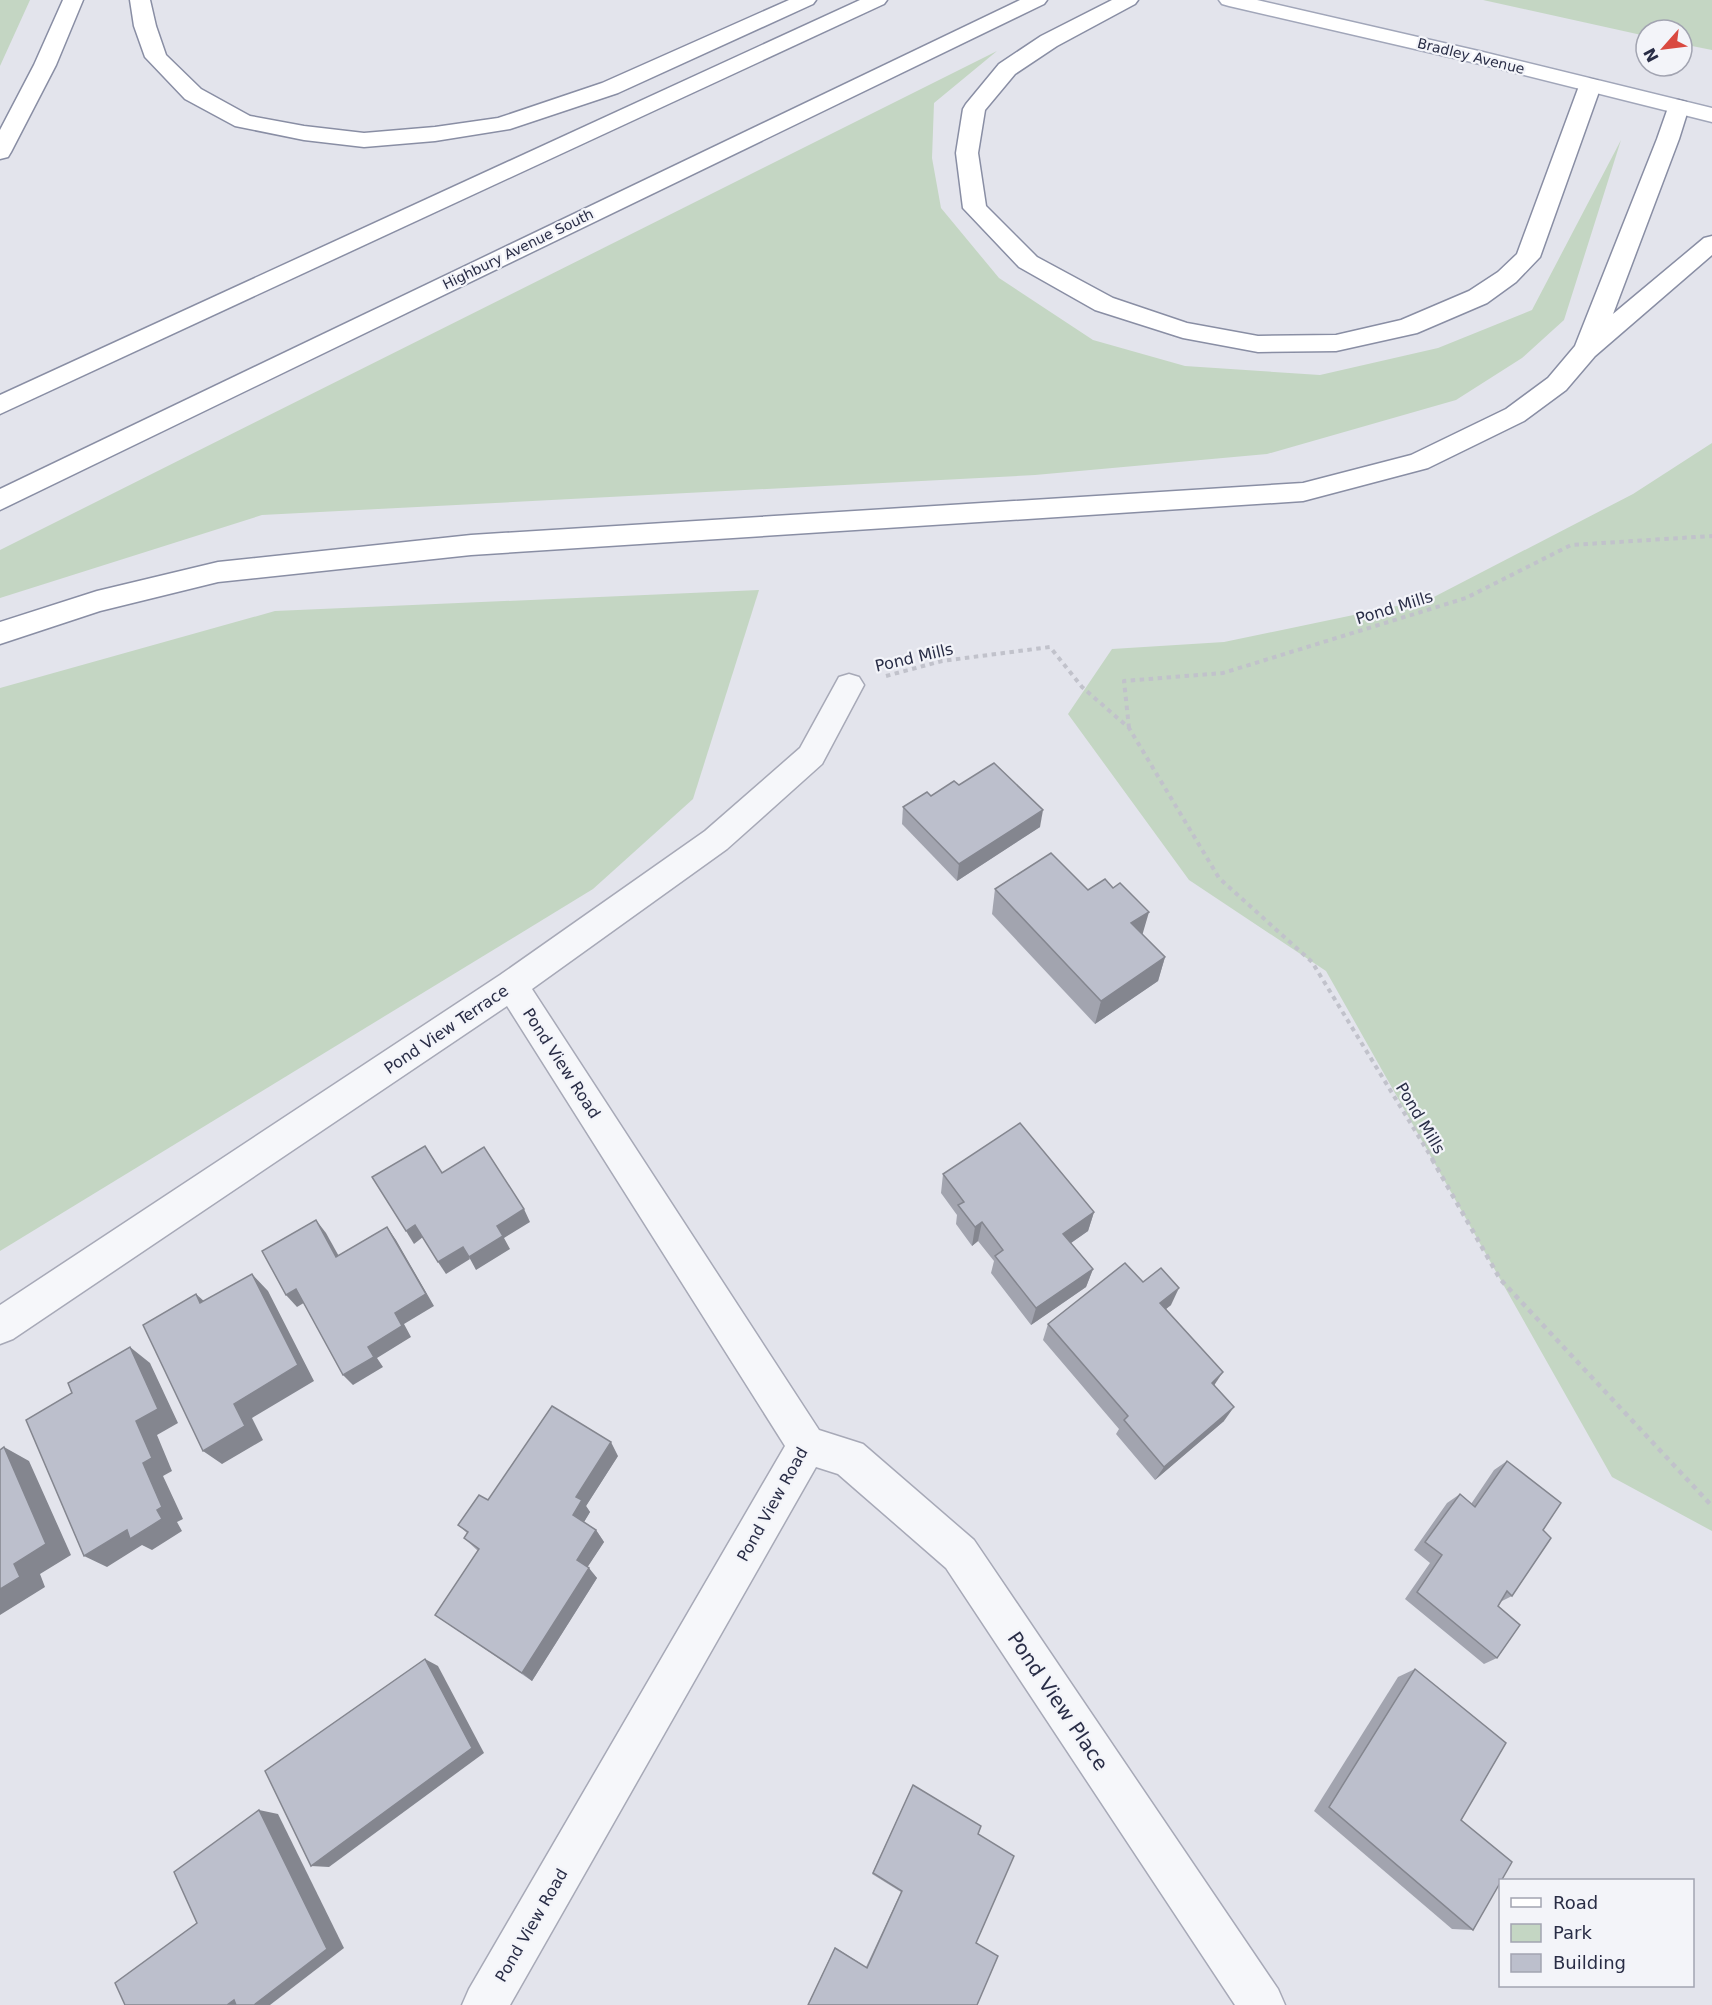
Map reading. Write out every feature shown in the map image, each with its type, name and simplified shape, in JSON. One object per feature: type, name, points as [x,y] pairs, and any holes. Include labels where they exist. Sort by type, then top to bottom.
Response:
[{"type":"main road","points":[[0,152],[45,65],[73,0]]},
{"type":"main road","points":[[140,0],[145,26],[156,57],[193,94],[243,121],[304,133],[364,140],[435,134],[502,124],[610,88],[806,0]]},
{"type":"main road","points":[[0,405],[877,0]]},
{"type":"main road","name":"Highbury Avenue South","points":[[0,500],[1037,0]]},
{"type":"main road","points":[[1128,0],[1049,41],[1007,69],[974,108],[967,153],[975,208],[1028,262],[1104,304],[1184,330],[1247,342],[1336,343],[1408,327],[1478,297],[1507,277],[1528,257],[1590,86]]},
{"type":"main road","name":"Bradley Avenue","points":[[1229,0],[1483,58],[1712,115]]},
{"type":"main road","points":[[1586,351],[1664,150],[1678,107]]},
{"type":"main road","points":[[0,633],[98,601],[218,572],[471,545],[1303,492],[1419,462],[1515,415],[1557,384],[1586,351],[1712,243]]},
{"type":"street","name":"Pond View Terrace","points":[[0,1326],[512,985],[716,840],[811,756],[849,685]]},
{"type":"street","name":"Pond View Road","points":[[485,2005],[807,1445],[512,985]]},
{"type":"street","name":"Pond View Place","points":[[807,1445],[849,1458],[960,1554],[1262,2005]]},
{"type":"path","name":"Pond Mills","points":[[1129,728],[1124,681],[1223,673],[1466,598],[1571,545],[1712,536]]},
{"type":"path","name":"Pond Mills","points":[[849,685],[942,661],[1050,647],[1082,687],[1129,728],[1219,878],[1312,962],[1419,1135],[1500,1279],[1712,1506]]},
{"type":"green space","points":[[0,0],[30,0],[0,66]]},
{"type":"green space","points":[[1483,0],[1712,0],[1712,50],[1694,46],[1694,18],[1634,18],[1634,33]]},
{"type":"green space","points":[[997,51],[934,103],[932,158],[941,208],[999,278],[1093,340],[1185,366],[1320,375],[1438,348],[1532,310],[1621,140],[1564,320],[1522,358],[1456,400],[1267,454],[1035,475],[262,515],[0,598],[0,550]]},
{"type":"green space","points":[[1712,443],[1712,1531],[1612,1477],[1326,971],[1189,880],[1068,714],[1112,649],[1224,642],[1430,599],[1633,494]]},
{"type":"green space","points":[[759,590],[693,799],[593,889],[0,1251],[0,688],[275,611]]},
{"type":"building","points":[[994,763],[1043,810],[959,864],[903,807],[927,792],[931,796],[954,781],[959,785]]},
{"type":"building","points":[[1051,853],[1088,890],[1105,879],[1113,888],[1120,883],[1149,912],[1131,923],[1165,957],[1101,1001],[995,889]]},
{"type":"building","points":[[1020,1123],[1094,1212],[1063,1234],[1093,1269],[1036,1308],[995,1256],[1003,1250],[982,1222],[975,1227],[958,1205],[964,1202],[943,1174]]},
{"type":"building","points":[[425,1146],[442,1173],[484,1147],[524,1209],[497,1226],[503,1236],[469,1257],[463,1247],[438,1262],[415,1225],[406,1231],[372,1177]]},
{"type":"building","points":[[316,1220],[336,1257],[387,1227],[426,1294],[395,1313],[402,1326],[368,1347],[374,1357],[343,1375],[296,1289],[286,1295],[262,1251]]},
{"type":"building","points":[[1125,1263],[1143,1282],[1161,1268],[1179,1288],[1160,1303],[1223,1372],[1212,1383],[1234,1407],[1164,1467],[1124,1420],[1128,1416],[1048,1324]]},
{"type":"building","points":[[252,1274],[298,1365],[234,1404],[245,1426],[203,1451],[143,1325],[196,1294],[200,1303]]},
{"type":"building","points":[[130,1347],[158,1409],[136,1421],[152,1458],[143,1463],[162,1507],[157,1510],[162,1519],[130,1539],[127,1530],[84,1556],[26,1420],[72,1393],[68,1383]]},
{"type":"building","points":[[552,1406],[611,1442],[576,1497],[582,1500],[573,1515],[596,1530],[577,1560],[589,1568],[522,1673],[435,1615],[479,1549],[464,1538],[468,1532],[458,1525],[479,1495],[488,1500]]},
{"type":"building","points":[[4,1447],[46,1544],[14,1564],[20,1577],[0,1589],[0,1450]]},
{"type":"building","points":[[1507,1461],[1561,1503],[1543,1530],[1551,1538],[1512,1596],[1507,1591],[1498,1606],[1520,1625],[1497,1658],[1417,1592],[1442,1555],[1425,1542],[1460,1494],[1475,1507]]},
{"type":"building","points":[[425,1659],[472,1748],[311,1866],[265,1771]]},
{"type":"building","points":[[1415,1669],[1506,1743],[1461,1820],[1512,1862],[1502,1879],[1499,1879],[1499,1885],[1473,1930],[1329,1807]]},
{"type":"building","points":[[913,1785],[981,1826],[978,1834],[1014,1856],[976,1943],[998,1956],[977,2005],[808,2005],[835,1948],[867,1968],[902,1891],[873,1873]]},
{"type":"building","points":[[259,1810],[327,1949],[254,2005],[236,2005],[234,2000],[227,2005],[125,2005],[115,1983],[197,1923],[174,1872]]}]
